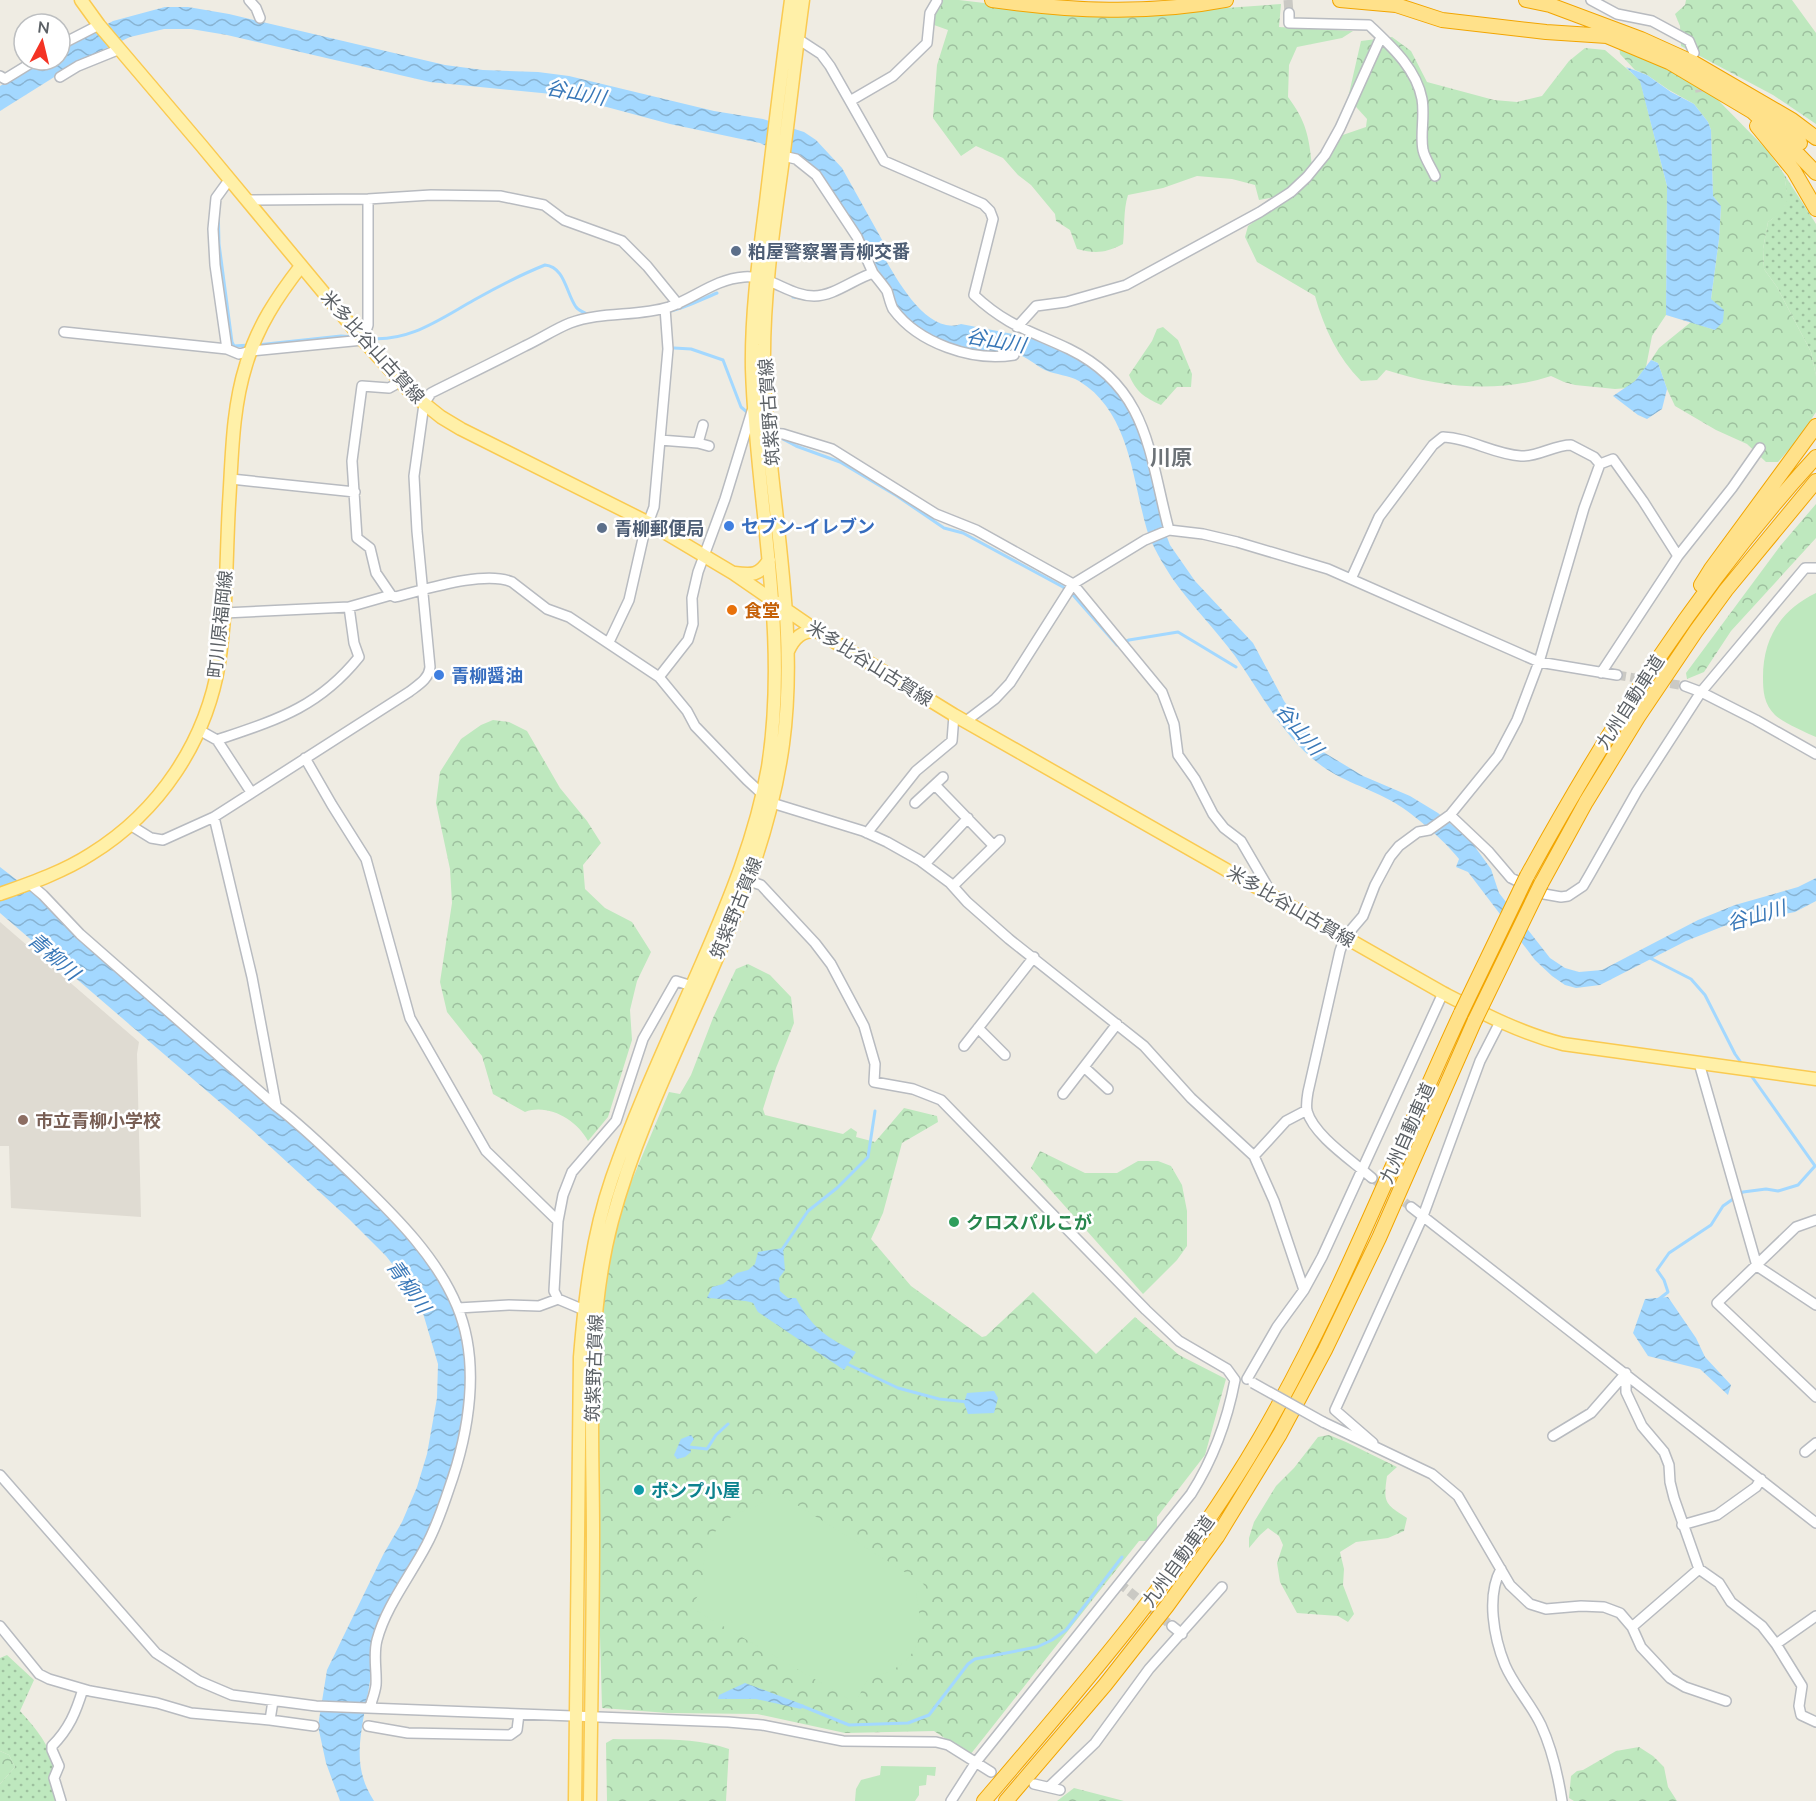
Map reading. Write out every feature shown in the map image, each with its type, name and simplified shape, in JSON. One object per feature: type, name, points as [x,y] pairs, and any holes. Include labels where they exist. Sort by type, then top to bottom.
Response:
[{"type":"highway","points":[[992,0],[1111,11],[1189,7],[1226,0]]},
{"type":"highway","points":[[1340,0],[1362,0],[1396,5],[1442,20],[1546,32],[1607,36],[1669,62],[1753,112],[1816,173]]},
{"type":"highway","points":[[1526,0],[1550,5],[1641,39],[1694,63],[1792,120],[1816,138]]},
{"type":"highway","points":[[1749,95],[1816,159]]},
{"type":"highway","points":[[1728,97],[1765,135],[1794,171],[1816,209]]},
{"type":"highway","points":[[1657,659],[1711,569],[1816,426]]},
{"type":"highway","name":"九州自動車道","points":[[984,1801],[1107,1656],[1173,1571],[1260,1438],[1308,1350],[1461,1013],[1527,876],[1570,797],[1657,659],[1701,596],[1816,457]]},
{"type":"highway","name":"九州自動車道","points":[[1005,1801],[1105,1685],[1167,1606],[1189,1572],[1217,1537],[1276,1442],[1325,1350],[1378,1238],[1475,1020],[1540,884],[1586,802],[1638,717],[1696,630],[1816,481]]},
{"type":"main road","name":"米多比谷山古賀線","points":[[81,0],[400,382],[424,404],[461,429],[648,523],[733,573],[817,631],[954,715],[1443,993],[1500,1022],[1532,1036],[1563,1044],[1816,1079]]},
{"type":"main road","name":"筑紫野古賀線","points":[[590,1801],[592,1359],[595,1309],[603,1254],[625,1178],[645,1125],[760,850],[767,799],[774,708],[776,637],[754,404],[752,335],[780,152],[790,0]]},
{"type":"main road","name":"筑紫野古賀線","points":[[781,123],[798,39],[803,0]]},
{"type":"main road","name":"町川原福岡線","points":[[0,894],[27,885],[91,855],[130,825],[166,787],[190,749],[214,685],[219,662],[224,613],[233,433],[239,392],[251,351],[267,314],[301,266]]},
{"type":"main road","name":"筑紫野古賀線","points":[[575,1801],[580,1357],[593,1248],[612,1179],[634,1120],[692,986],[779,771],[787,710],[788,651],[764,371],[762,279]]},
{"type":"main road","points":[[733,573],[761,572],[769,560]]},
{"type":"main road","points":[[788,651],[793,641],[800,635],[808,631],[817,631]]},
{"type":"street","points":[[249,0],[256,8],[260,18]]},
{"type":"street","points":[[1592,0],[1617,14],[1653,21],[1689,41],[1694,53]]},
{"type":"street","points":[[850,101],[892,76],[927,43],[930,13],[937,1]]},
{"type":"street","points":[[1289,13],[1289,23],[1369,25],[1407,65],[1416,79],[1422,97],[1423,147],[1435,176]]},
{"type":"street","points":[[72,39],[100,25]]},
{"type":"street","points":[[1017,327],[1036,306],[1066,302],[1126,285],[1260,212],[1291,192],[1325,155],[1340,128],[1381,37]]},
{"type":"street","points":[[798,39],[821,54],[884,161],[983,204],[990,211],[993,219],[974,295],[1017,327],[1069,349],[1099,365],[1130,402],[1145,433],[1169,530]]},
{"type":"street","points":[[60,77],[78,66],[120,49]]},
{"type":"street","points":[[0,76],[5,79],[16,72]]},
{"type":"street","points":[[780,152],[796,159],[816,175],[857,237],[873,273],[905,323],[941,345],[973,354],[1002,357],[1014,355]]},
{"type":"street","points":[[227,349],[215,265],[213,229],[216,198],[229,180]]},
{"type":"street","points":[[247,200],[368,199],[431,195],[500,196],[544,205],[564,220],[622,241],[647,266],[678,304]]},
{"type":"street","points":[[64,332],[227,349],[239,354],[363,340],[368,324],[368,199]]},
{"type":"street","points":[[130,825],[151,838],[163,840],[214,817],[409,692],[429,673],[414,476],[424,404],[431,393],[569,323],[602,314],[665,308],[678,304],[717,283],[745,277],[762,279],[781,285],[793,292],[815,296],[832,292],[873,273]]},
{"type":"street","points":[[609,642],[629,600],[644,534],[654,507],[668,349],[665,308]]},
{"type":"street","points":[[391,596],[388,588],[376,573],[370,548],[357,538],[352,461],[362,386],[389,388],[400,382]]},
{"type":"street","points":[[660,677],[688,640],[693,624],[692,598],[696,581],[725,499],[754,404]]},
{"type":"street","points":[[698,443],[704,425]]},
{"type":"street","points":[[769,433],[783,434],[832,449],[936,514],[976,530],[1073,584],[1162,692],[1174,724],[1178,755],[1196,779],[1213,814],[1224,828],[1241,841],[1273,896]]},
{"type":"street","points":[[1351,579],[1378,517],[1433,445],[1443,437],[1457,438],[1498,452],[1522,456],[1571,445],[1594,457],[1600,465]]},
{"type":"street","points":[[660,440],[709,446]]},
{"type":"street","points":[[1601,673],[1678,556],[1761,448]]},
{"type":"street","points":[[1372,1178],[1324,1137],[1313,1124],[1307,1110],[1308,1092],[1345,937],[1363,916],[1375,885],[1390,857],[1399,846],[1418,832],[1429,830],[1449,816],[1498,756],[1517,720],[1539,662],[1584,508],[1600,465],[1613,459],[1678,556]]},
{"type":"street","points":[[231,479],[355,492]]},
{"type":"street","points":[[966,721],[995,699],[1010,683],[1073,584],[1145,540],[1169,530],[1203,534],[1267,550],[1351,579],[1539,662],[1617,675]]},
{"type":"street","points":[[1449,816],[1488,851],[1511,878],[1544,894],[1568,896],[1582,886],[1586,880],[1637,791],[1701,692],[1805,568],[1816,568]]},
{"type":"street","points":[[224,613],[348,607],[465,580],[507,580],[547,609],[569,617],[609,642],[660,677],[687,711],[694,726],[767,799],[867,833],[925,864],[953,886],[967,902],[1009,939],[1144,1046],[1191,1098],[1254,1156],[1274,1201],[1304,1290]]},
{"type":"street","points":[[217,740],[295,711],[315,699],[352,666],[359,657],[348,607]]},
{"type":"street","points":[[1685,686],[1701,692],[1816,754]]},
{"type":"street","points":[[867,833],[916,771],[951,741],[954,715]]},
{"type":"street","points":[[199,730],[217,740],[251,792]]},
{"type":"street","points":[[305,758],[366,859],[410,1018],[486,1151],[558,1221]]},
{"type":"street","points":[[915,803],[943,777]]},
{"type":"street","points":[[935,785],[997,843],[953,886]]},
{"type":"street","points":[[214,817],[252,977],[276,1106]]},
{"type":"street","points":[[925,864],[968,818]]},
{"type":"street","points":[[748,881],[761,885],[831,964],[864,1026],[875,1064],[874,1082],[913,1089],[941,1100],[1146,1310],[1179,1341],[1227,1369],[1235,1380]]},
{"type":"street","points":[[27,885],[44,895],[80,934],[307,1131],[387,1208],[415,1238],[447,1284],[458,1308],[468,1351],[471,1380],[469,1411],[463,1439],[450,1487],[429,1541],[384,1619],[376,1642],[374,1672],[376,1685],[367,1707]]},
{"type":"street","points":[[964,1046],[1034,957]]},
{"type":"street","points":[[558,1299],[554,1283],[558,1221],[563,1195],[572,1172],[616,1121],[643,1039],[676,981],[692,986]]},
{"type":"street","points":[[1250,1381],[1277,1327],[1304,1290],[1322,1257],[1443,993]]},
{"type":"street","points":[[1384,1452],[1335,1410],[1423,1216],[1480,1060],[1500,1022]]},
{"type":"street","points":[[1063,1094],[1117,1024]]},
{"type":"street","points":[[978,1028],[1005,1055]]},
{"type":"street","points":[[1699,1063],[1757,1266],[1816,1305]]},
{"type":"street","points":[[1084,1067],[1108,1089]]},
{"type":"street","points":[[1254,1156],[1286,1121],[1307,1110]]},
{"type":"street","points":[[1411,1207],[1816,1523]]},
{"type":"street","points":[[1814,1392],[1717,1304],[1796,1227],[1816,1220]]},
{"type":"street","points":[[458,1308],[539,1306],[558,1299],[584,1310]]},
{"type":"street","points":[[1553,1436],[1591,1413],[1626,1374]]},
{"type":"street","points":[[1626,1374],[1626,1392],[1642,1426],[1664,1452],[1669,1465],[1674,1498],[1699,1569],[1719,1583],[1731,1602],[1762,1626],[1776,1644],[1802,1686],[1799,1706],[1801,1715],[1816,1722]]},
{"type":"street","points":[[1235,1380],[1250,1381],[1323,1422],[1432,1474],[1458,1496],[1519,1595],[1538,1608],[1604,1607],[1620,1613],[1632,1627],[1641,1647],[1670,1678],[1685,1687],[1726,1701]]},
{"type":"street","points":[[951,1801],[976,1762],[1191,1494],[1208,1468],[1220,1439],[1235,1380]]},
{"type":"street","points":[[1805,1452],[1816,1443]]},
{"type":"street","points":[[0,1475],[156,1653],[199,1681],[232,1695],[324,1706],[728,1722],[762,1725],[862,1743],[936,1742],[948,1746],[992,1772]]},
{"type":"street","points":[[1682,1525],[1717,1515],[1756,1487],[1761,1479]]},
{"type":"street","points":[[1501,1569],[1495,1584],[1494,1600],[1499,1645],[1506,1666],[1540,1723],[1553,1754],[1562,1801]]},
{"type":"street","points":[[1632,1627],[1699,1569]]},
{"type":"street","points":[[1050,1786],[1095,1743],[1149,1669],[1222,1587]]},
{"type":"street","points":[[1776,1644],[1816,1616]]},
{"type":"street","points":[[0,1626],[39,1674],[50,1680],[83,1689],[157,1702],[191,1713],[314,1726]]},
{"type":"street","points":[[1172,1626],[1182,1634]]},
{"type":"street","points":[[61,1801],[54,1778],[59,1766],[52,1746],[65,1732],[76,1713],[83,1689]]},
{"type":"street","points":[[270,1720],[273,1701]]},
{"type":"street","points":[[368,1726],[408,1733],[510,1735],[517,1730],[519,1714]]},
{"type":"street","points":[[1034,1784],[1060,1790]]},
{"type":"shaded area","points":[[0,922],[139,1042],[137,1054],[141,1217],[11,1208],[9,1146],[0,1146]]},
{"type":"green space","points":[[934,0],[959,0],[1044,10],[1155,13],[1281,4],[1279,27],[1353,31],[1342,38],[1297,47],[1289,65],[1288,97],[1306,129],[1312,166],[1284,195],[1259,200],[1255,185],[1232,179],[1197,176],[1163,188],[1128,195],[1123,244],[1106,251],[1090,252],[1077,249],[1070,230],[1056,221],[1055,214],[1031,185],[1018,175],[1003,158],[976,146],[961,156],[933,118],[937,65],[948,30],[934,25],[932,15]]},
{"type":"green space","points":[[1686,0],[1792,0],[1816,33],[1816,124],[1773,95],[1681,46],[1680,26],[1675,14],[1685,5]]},
{"type":"green space","points":[[1392,37],[1411,51],[1427,82],[1494,100],[1517,102],[1542,96],[1569,61],[1585,48],[1605,50],[1640,80],[1667,186],[1666,315],[1652,336],[1646,367],[1628,388],[1575,385],[1551,376],[1510,385],[1468,386],[1426,381],[1386,370],[1377,380],[1361,381],[1345,363],[1333,342],[1315,296],[1257,262],[1245,237],[1248,226],[1310,182],[1325,161],[1334,138],[1366,127],[1367,119],[1348,98],[1361,41]]},
{"type":"green space","points":[[1619,46],[1684,76],[1718,100],[1767,150],[1784,174],[1788,199],[1782,212],[1768,222],[1763,249],[1764,269],[1777,287],[1811,352],[1816,376],[1816,412],[1799,438],[1778,462],[1766,462],[1747,444],[1716,430],[1675,406],[1658,363],[1651,360],[1659,348],[1691,322],[1715,330],[1711,299],[1721,206],[1713,196],[1711,130],[1708,122],[1694,104],[1635,70],[1620,54]]},
{"type":"green space","points":[[1784,174],[1816,224],[1816,376],[1811,352],[1777,287],[1764,269],[1763,249],[1768,222],[1784,207],[1786,202]]},
{"type":"green space","points":[[1163,327],[1178,340],[1192,374],[1191,387],[1177,387],[1161,405],[1142,394],[1129,375],[1152,341],[1157,329]]},
{"type":"green space","points":[[1816,504],[1816,538],[1731,631],[1704,672],[1687,679],[1686,673],[1781,545]]},
{"type":"green space","points":[[1816,593],[1816,737],[1775,715],[1768,707],[1765,698],[1763,677],[1766,650],[1776,627],[1793,608]]},
{"type":"green space","points":[[493,720],[509,722],[527,731],[560,788],[587,821],[601,843],[583,865],[585,889],[605,908],[632,922],[651,952],[637,981],[630,1010],[632,1040],[608,1117],[588,1141],[577,1126],[561,1115],[543,1110],[525,1112],[493,1094],[482,1056],[447,1012],[440,982],[452,903],[450,869],[436,803],[440,772],[461,739],[481,725]]},
{"type":"green space","points":[[748,964],[770,975],[791,997],[794,1023],[763,1109],[765,1115],[843,1134],[851,1128],[857,1132],[856,1137],[875,1142],[904,1108],[937,1116],[938,1122],[902,1143],[883,1213],[871,1239],[911,1286],[982,1337],[986,1336],[1033,1292],[1096,1354],[1135,1317],[1179,1355],[1226,1379],[1205,1455],[1157,1517],[1157,1528],[1146,1541],[1139,1541],[970,1755],[934,1731],[845,1733],[757,1714],[668,1713],[602,1708],[597,1527],[597,1345],[614,1223],[669,1092],[680,1094],[691,1075],[713,1018],[736,969]]},
{"type":"green space","points":[[1040,1151],[1085,1173],[1117,1173],[1138,1161],[1158,1161],[1171,1166],[1182,1185],[1187,1211],[1187,1246],[1177,1260],[1143,1294],[1031,1168]]},
{"type":"green space","points":[[1329,1435],[1397,1467],[1387,1476],[1385,1492],[1390,1506],[1407,1518],[1404,1531],[1388,1538],[1356,1542],[1340,1552],[1344,1569],[1343,1585],[1354,1614],[1348,1622],[1338,1616],[1297,1613],[1280,1582],[1277,1563],[1283,1545],[1279,1536],[1268,1528],[1249,1548],[1249,1538],[1254,1522],[1276,1486],[1294,1468],[1318,1437]]},
{"type":"green space","points":[[773,1490],[924,1584],[916,1595],[920,1630],[915,1649],[900,1665],[867,1681],[856,1703],[690,1607],[705,1586],[705,1553],[713,1535],[728,1519],[760,1504]]},
{"type":"green space","points":[[7,1655],[34,1680],[20,1711],[38,1733],[49,1752],[56,1773],[60,1801],[0,1801],[0,1784],[15,1767],[9,1755],[0,1751],[0,1658]]},
{"type":"green space","points":[[613,1739],[686,1740],[729,1749],[726,1801],[607,1801],[606,1743]]},
{"type":"green space","points":[[1639,1747],[1664,1767],[1668,1787],[1677,1801],[1574,1801],[1569,1798],[1571,1776],[1577,1771],[1583,1770],[1616,1751]]},
{"type":"green space","points":[[0,1751],[9,1755],[15,1767],[0,1784]]},
{"type":"green space","points":[[881,1766],[936,1767],[935,1776],[927,1775],[926,1785],[919,1786],[919,1795],[915,1801],[855,1801],[856,1789],[861,1780],[880,1775]]},
{"type":"green space","points":[[1074,1788],[1124,1801],[1057,1801]]},
{"type":"water","name":"谷山川","points":[[165,7],[188,7],[229,14],[445,65],[569,76],[714,111],[763,119],[804,132],[816,140],[842,168],[886,247],[884,257],[905,291],[926,314],[937,322],[949,326],[961,324],[1028,337],[1097,370],[1112,385],[1125,401],[1144,442],[1162,524],[1170,545],[1195,581],[1253,643],[1284,701],[1320,750],[1363,776],[1410,796],[1438,813],[1470,840],[1491,869],[1499,893],[1550,958],[1565,968],[1579,972],[1602,970],[1698,920],[1735,905],[1798,887],[1816,878],[1816,901],[1795,912],[1724,926],[1686,941],[1600,985],[1576,988],[1565,985],[1552,976],[1535,960],[1468,872],[1456,867],[1459,859],[1438,837],[1395,803],[1345,780],[1318,763],[1283,727],[1235,656],[1179,588],[1158,555],[1147,530],[1119,428],[1109,410],[1096,394],[1079,381],[1045,370],[1017,354],[991,353],[964,348],[933,337],[906,320],[856,231],[816,170],[760,143],[670,124],[562,95],[430,82],[227,35],[191,29],[164,29],[130,37],[72,66],[72,43],[113,21]]},
{"type":"water","points":[[1626,67],[1647,75],[1671,92],[1694,104],[1708,122],[1711,130],[1713,196],[1721,206],[1711,299],[1724,310],[1723,322],[1715,330],[1666,315],[1667,186],[1640,81]]},
{"type":"water","points":[[23,72],[62,72],[0,111],[0,86]]},
{"type":"water","points":[[1651,360],[1658,363],[1667,389],[1662,409],[1647,419],[1613,396],[1635,381]]},
{"type":"water","name":"青柳川","points":[[0,867],[35,894],[70,931],[325,1154],[375,1202],[420,1253],[439,1279],[453,1305],[462,1332],[465,1362],[464,1395],[453,1460],[433,1520],[421,1546],[383,1612],[372,1644],[371,1677],[361,1734],[360,1756],[363,1778],[374,1801],[340,1801],[326,1763],[318,1726],[327,1670],[383,1555],[402,1522],[417,1487],[427,1454],[437,1398],[438,1364],[420,1303],[386,1256],[349,1219],[251,1129],[0,913]]},
{"type":"water","points":[[783,1248],[785,1270],[779,1278],[780,1291],[788,1298],[796,1298],[808,1317],[821,1331],[856,1352],[844,1370],[758,1312],[753,1303],[707,1298],[712,1287],[723,1284],[737,1273],[748,1270],[755,1264],[758,1252]]},
{"type":"water","points":[[1668,1297],[1696,1338],[1705,1357],[1731,1385],[1728,1395],[1700,1369],[1648,1356],[1633,1333],[1645,1299]]},
{"type":"water","points":[[994,1391],[998,1398],[994,1413],[968,1414],[964,1403],[967,1393]]},
{"type":"water","points":[[691,1435],[694,1439],[690,1445],[691,1452],[677,1459],[674,1455],[681,1439]]},
{"type":"water","points":[[745,1683],[804,1705],[801,1709],[756,1699],[718,1699],[719,1695]]},
{"type":"waterway","points":[[218,203],[219,244],[232,342],[234,346],[250,345]]},
{"type":"waterway","points":[[367,338],[396,337],[423,328],[500,286],[545,265],[557,270],[576,307],[589,315]]},
{"type":"waterway","points":[[666,312],[686,307],[717,293]]},
{"type":"waterway","points":[[793,297],[800,298]]},
{"type":"waterway","points":[[257,345],[341,336],[355,337]]},
{"type":"waterway","points":[[674,348],[691,349],[723,360],[741,407],[748,413]]},
{"type":"waterway","points":[[779,437],[796,446],[840,462],[897,496],[944,528],[963,533],[1063,587],[1073,595],[1117,645],[1129,640],[1178,632],[1236,667]]},
{"type":"waterway","points":[[1650,958],[1691,979],[1705,995],[1742,1064]]},
{"type":"waterway","points":[[1659,1299],[1668,1292],[1657,1270],[1669,1253],[1711,1225],[1723,1206],[1743,1192],[1766,1189],[1778,1191],[1798,1185],[1815,1166],[1750,1074]]},
{"type":"waterway","points":[[781,1251],[808,1211],[837,1188],[868,1157],[875,1111]]},
{"type":"waterway","points":[[845,1363],[898,1388],[939,1399],[968,1402]]},
{"type":"waterway","points":[[689,1447],[707,1449],[716,1435],[728,1424]]},
{"type":"waterway","points":[[802,1706],[849,1725],[908,1723],[929,1715],[968,1664],[975,1659],[1037,1647],[1066,1630],[1122,1557]]},
{"type":"tunnel","points":[[1288,0],[1289,13]]},
{"type":"tunnel","points":[[1697,76],[1700,92]]},
{"type":"tunnel","points":[[1617,675],[1685,686]]},
{"type":"tunnel","points":[[1372,1178],[1411,1207]]},
{"type":"tunnel","points":[[1119,1583],[1172,1626]]},
{"type":"place","name":"粕屋警察署青柳交番","points":[[736,251]]},
{"type":"place","name":"セブン-イレブン","points":[[729,526]]},
{"type":"place","name":"青柳郵便局","points":[[602,528]]},
{"type":"place","name":"食堂","points":[[732,610]]},
{"type":"place","name":"青柳醤油","points":[[439,675]]},
{"type":"place","name":"市立青柳小学校","points":[[23,1120]]},
{"type":"place","name":"クロスパルこが","points":[[954,1222]]},
{"type":"place","name":"ポンプ小屋","points":[[639,1490]]},
{"type":"district","name":"川原","points":[[1171,457]]}]
